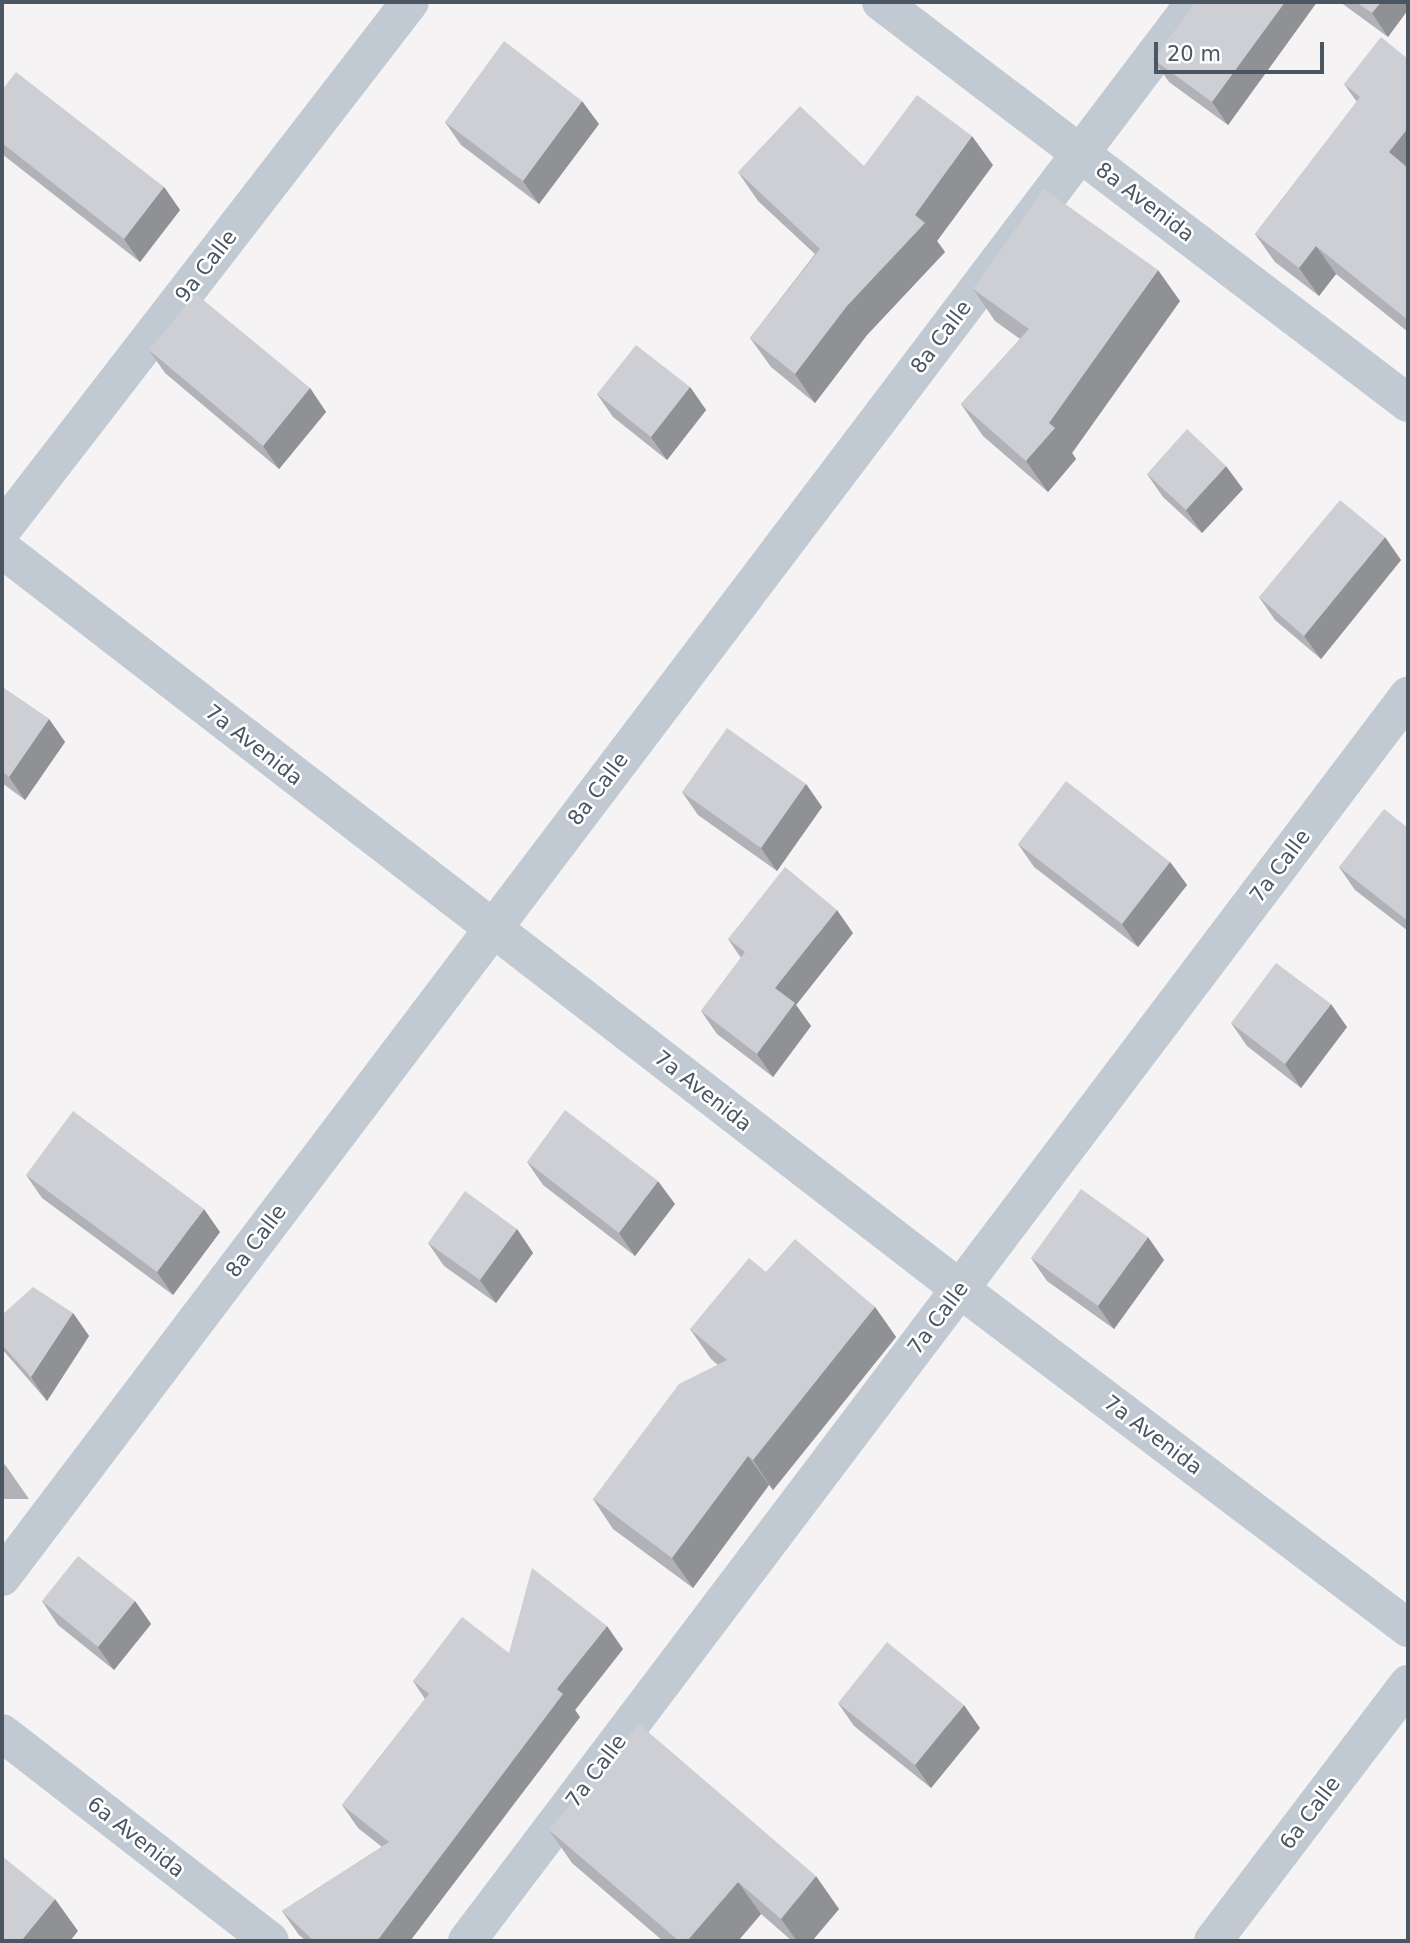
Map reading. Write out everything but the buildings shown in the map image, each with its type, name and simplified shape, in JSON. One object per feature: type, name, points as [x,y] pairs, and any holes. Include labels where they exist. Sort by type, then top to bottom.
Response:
[{"type":"street","name":"9a Calle","points":[[2,530],[410,2]]},
{"type":"street","name":"8a Avenida","points":[[881,2],[1408,402]]},
{"type":"street","name":"8a Calle","points":[[2,1577],[1195,2]]},
{"type":"street","name":"7a Avenida","points":[[2,549],[960,1289],[1408,1628]]},
{"type":"street","name":"7a Calle","points":[[467,1941],[1408,696]]},
{"type":"street","name":"6a Calle","points":[[1213,1941],[1408,1684]]},
{"type":"street","name":"6a Avenida","points":[[2,1733],[270,1941]]}]
